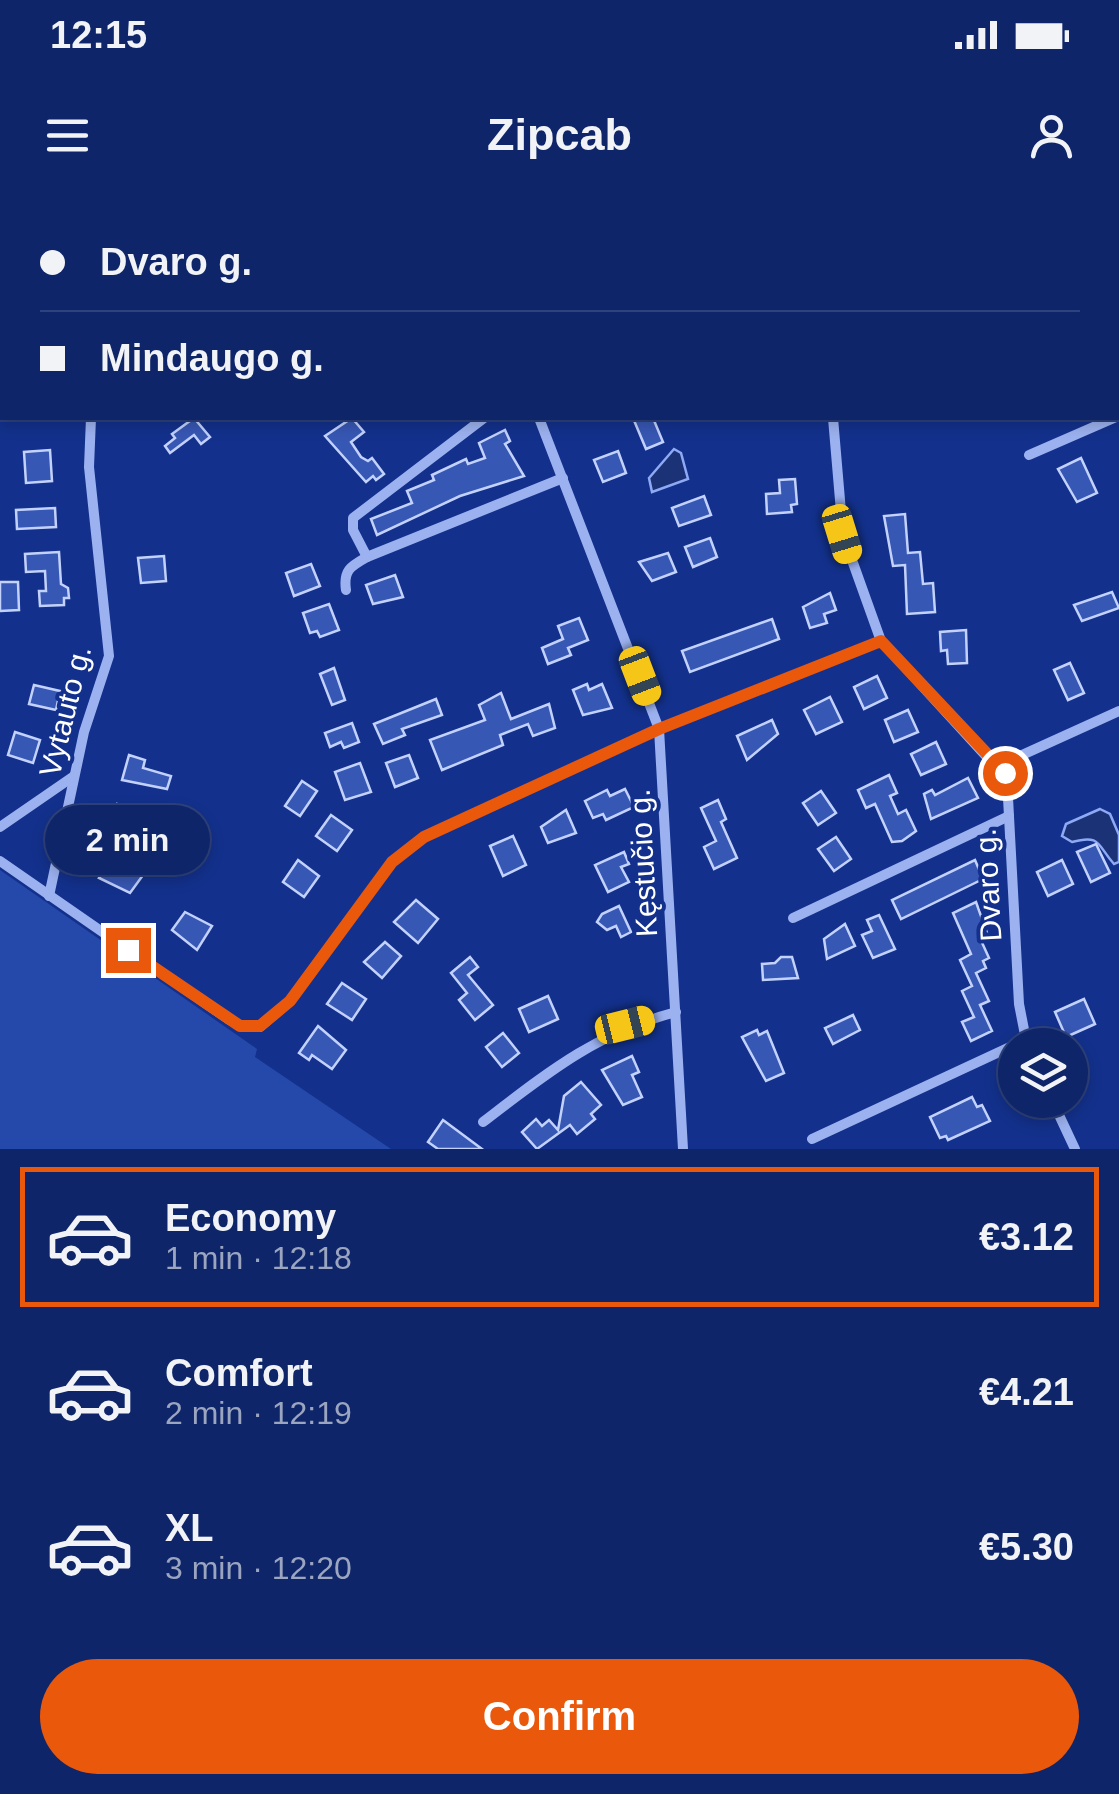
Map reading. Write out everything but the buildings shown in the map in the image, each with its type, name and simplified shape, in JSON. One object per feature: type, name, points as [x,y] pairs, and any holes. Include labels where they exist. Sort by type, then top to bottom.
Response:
[{"type":"street","name":"Vytauto g.","points":[[49,896],[75,776],[109,656],[89,468],[91,420]]},
{"type":"street","points":[[367,557],[353,530],[354,518],[481,420]]},
{"type":"street","name":"Kęstučio g.","points":[[540,420],[659,729],[683,1149]]},
{"type":"street","points":[[832,420],[842,534],[881,641],[998,766],[1119,712]]},
{"type":"street","points":[[1029,455],[1108,420]]},
{"type":"street","points":[[346,590],[344,576],[349,567],[367,557],[563,478]]},
{"type":"street","points":[[0,860],[228,1019],[240,1026],[260,1026],[290,1001],[392,862],[424,837],[659,729],[881,641]]},
{"type":"street","name":"Dvaro g.","points":[[998,766],[1007,779],[1018,1004],[1023,1028]]},
{"type":"street","points":[[0,827],[75,776]]},
{"type":"street","points":[[793,918],[1009,816]]},
{"type":"street","points":[[483,1122],[577,1052],[625,1025],[676,1012]]},
{"type":"street","points":[[812,1140],[998,1056]]},
{"type":"street","points":[[1060,1118],[1075,1149]]},
{"type":"shaded area","points":[[674,449],[681,453],[688,479],[652,492],[649,478]]},
{"type":"shaded area","points":[[1100,809],[1110,814],[1119,835],[1119,862],[1114,864],[1094,840],[1072,842],[1062,836],[1066,824]]},
{"type":"shaded area","points":[[0,870],[257,1049],[255,1057],[391,1149],[0,1149]]},
{"type":"route","points":[[128,950],[240,1026],[260,1026],[290,1001],[392,862],[424,837],[659,729],[881,641],[1005,773]]}]
